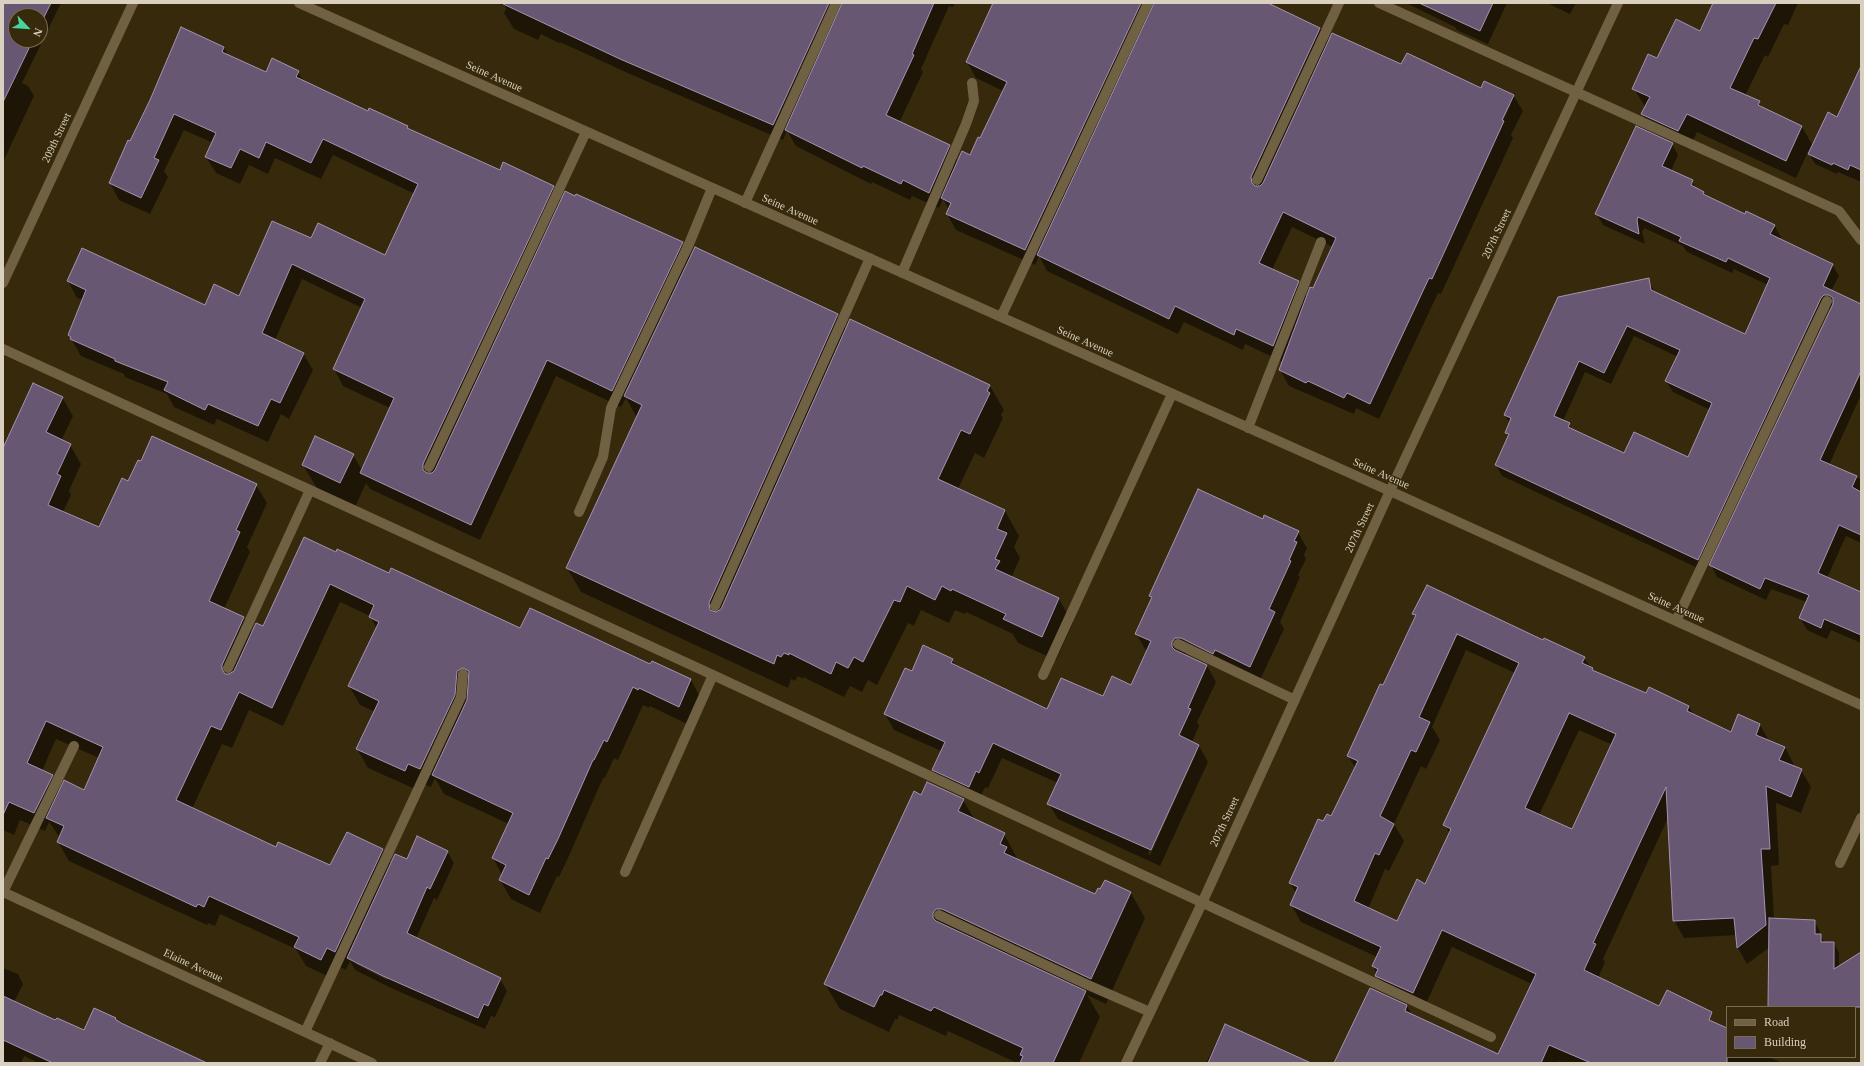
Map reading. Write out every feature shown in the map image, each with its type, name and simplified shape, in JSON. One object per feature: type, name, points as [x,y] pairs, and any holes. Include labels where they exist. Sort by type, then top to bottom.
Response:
[{"type":"street","name":"209th Street","points":[[3,283],[133,3]]},
{"type":"street","name":"Seine Avenue","points":[[299,3],[1390,491],[1861,705]]},
{"type":"street","points":[[744,203],[836,3]]},
{"type":"street","points":[[1001,317],[1148,3]]},
{"type":"street","points":[[1257,180],[1339,3]]},
{"type":"street","points":[[1379,3],[1839,211],[1861,240]]},
{"type":"street","name":"207th Street","points":[[1126,1063],[1202,903],[1390,491],[1618,3]]},
{"type":"street","points":[[902,273],[966,124],[974,101],[972,83]]},
{"type":"street","points":[[429,467],[586,132]]},
{"type":"street","points":[[579,512],[603,458],[611,408],[689,244],[712,188]]},
{"type":"street","points":[[1248,428],[1321,242]]},
{"type":"street","points":[[715,606],[870,258]]},
{"type":"street","points":[[1676,621],[1827,301]]},
{"type":"street","points":[[3,348],[713,675],[1491,1038]]},
{"type":"street","points":[[1043,675],[1172,394]]},
{"type":"street","points":[[228,668],[310,490]]},
{"type":"street","points":[[1178,644],[1295,700]]},
{"type":"street","points":[[305,1032],[461,697],[464,674]]},
{"type":"street","points":[[625,872],[713,675]]},
{"type":"street","points":[[3,892],[74,746]]},
{"type":"street","points":[[1840,863],[1861,818]]},
{"type":"street","name":"Elaine Avenue","points":[[3,892],[372,1063]]},
{"type":"street","points":[[940,915],[1088,985],[1150,1012]]},
{"type":"street","points":[[320,1063],[330,1043]]},
{"type":"building","points":[[3,3],[51,3],[48,9],[8,8],[8,48],[29,48],[3,102]]},
{"type":"building","points":[[501,3],[829,3],[773,125],[620,59]]},
{"type":"building","points":[[842,3],[934,3],[912,54],[914,55],[886,115],[950,145],[929,193],[903,180],[901,184],[863,166],[862,168],[785,130]]},
{"type":"building","points":[[993,3],[1141,3],[1025,250],[946,214],[951,203],[941,198],[962,151],[970,155],[978,137],[980,138],[1007,82],[966,62]]},
{"type":"building","points":[[1154,3],[1268,3],[1320,28],[1251,177],[1252,183],[1255,186],[1260,186],[1263,183],[1332,33],[1401,64],[1407,53],[1481,88],[1484,81],[1514,95],[1502,120],[1504,121],[1432,279],[1429,278],[1370,404],[1347,393],[1344,398],[1308,381],[1306,383],[1279,370],[1310,287],[1313,288],[1336,238],[1283,212],[1259,263],[1299,281],[1273,346],[1236,329],[1234,335],[1175,306],[1169,319],[1037,255]]},
{"type":"building","points":[[1419,3],[1493,3],[1480,31]]},
{"type":"building","points":[[1713,3],[1776,3],[1758,39],[1754,38],[1730,88],[1760,101],[1758,105],[1802,126],[1786,161],[1687,114],[1678,131],[1641,114],[1650,97],[1632,89],[1648,54],[1657,58],[1676,19],[1700,31]]},
{"type":"building","points":[[181,27],[224,47],[222,52],[266,72],[272,58],[299,71],[296,77],[368,111],[369,108],[408,126],[407,128],[500,170],[503,162],[554,186],[423,464],[423,470],[427,473],[432,473],[435,470],[565,191],[575,196],[576,194],[683,242],[612,391],[547,360],[471,525],[360,473],[394,398],[333,369],[365,299],[292,264],[262,333],[304,353],[280,403],[271,399],[258,426],[208,404],[205,410],[164,390],[168,382],[115,361],[115,359],[70,339],[71,337],[68,335],[86,290],[67,281],[82,248],[205,305],[214,284],[239,296],[272,221],[311,238],[318,223],[385,255],[418,184],[323,139],[311,163],[266,142],[259,158],[240,149],[231,168],[205,157],[216,133],[174,114],[154,158],[159,160],[141,198],[109,183],[128,140],[130,141],[150,100]]},
{"type":"building","points":[[1861,66],[1861,170],[1850,165],[1848,170],[1833,163],[1832,165],[1808,154],[1828,112],[1837,117]]},
{"type":"building","points":[[1636,126],[1673,143],[1662,166],[1693,180],[1691,185],[1704,192],[1703,194],[1745,214],[1746,211],[1775,225],[1770,234],[1833,264],[1823,286],[1861,304],[1861,371],[1820,460],[1857,476],[1852,487],[1861,492],[1861,535],[1839,525],[1818,573],[1861,592],[1861,635],[1824,619],[1821,628],[1799,618],[1809,595],[1765,578],[1760,589],[1709,565],[1833,304],[1833,298],[1829,295],[1824,295],[1821,298],[1698,560],[1495,465],[1509,434],[1505,433],[1511,418],[1504,415],[1558,297],[1649,278],[1651,290],[1745,334],[1770,278],[1728,258],[1726,262],[1679,241],[1681,237],[1638,217],[1639,234],[1595,214]],"holes":[[[1627,326],[1680,350],[1665,381],[1712,403],[1688,457],[1634,432],[1624,453],[1568,427],[1570,423],[1554,416],[1579,361],[1604,373]]]},
{"type":"building","points":[[695,247],[838,314],[709,603],[710,610],[716,612],[721,609],[850,319],[990,385],[987,391],[990,393],[970,434],[961,430],[938,479],[1005,510],[997,529],[1007,533],[995,559],[1000,561],[995,569],[1059,598],[1042,637],[1003,619],[1006,614],[952,589],[951,591],[942,586],[935,600],[907,586],[900,602],[894,600],[863,662],[854,657],[848,668],[836,662],[831,674],[789,653],[789,655],[784,653],[781,657],[777,655],[774,664],[566,568],[642,405],[624,396]]},
{"type":"building","points":[[33,383],[63,397],[46,432],[71,444],[57,474],[61,476],[48,505],[99,527],[122,478],[128,481],[138,460],[141,461],[152,436],[257,484],[236,530],[240,532],[209,601],[244,617],[222,665],[222,669],[225,674],[229,674],[234,671],[256,623],[263,626],[304,537],[336,552],[337,549],[389,573],[391,568],[520,628],[530,608],[650,664],[652,661],[691,679],[679,707],[639,688],[638,690],[633,687],[607,742],[604,740],[593,760],[558,839],[548,859],[546,858],[529,895],[499,880],[506,865],[492,858],[513,813],[432,775],[467,700],[469,671],[463,668],[457,671],[455,695],[420,769],[408,764],[405,771],[356,749],[379,701],[348,686],[379,622],[369,617],[374,605],[330,584],[272,708],[239,692],[221,730],[211,726],[176,800],[276,847],[278,842],[330,865],[347,832],[383,849],[335,952],[327,948],[321,960],[294,947],[299,937],[209,896],[204,907],[198,904],[196,907],[57,842],[64,826],[46,818],[64,780],[84,790],[103,747],[46,721],[27,763],[53,775],[34,813],[9,802],[3,815],[3,448]]},
{"type":"building","points":[[315,436],[354,454],[340,483],[302,465]]},
{"type":"building","points":[[1198,489],[1263,519],[1264,515],[1299,531],[1294,541],[1297,542],[1289,560],[1291,561],[1269,609],[1275,612],[1250,667],[1215,650],[1213,654],[1181,638],[1175,638],[1172,642],[1172,647],[1175,650],[1207,665],[1188,708],[1191,709],[1179,735],[1199,745],[1151,850],[1047,804],[1061,774],[993,743],[979,773],[976,771],[969,787],[932,770],[945,742],[884,714],[905,668],[912,671],[923,645],[953,659],[951,663],[1047,709],[1061,678],[1103,696],[1112,676],[1131,685],[1151,641],[1135,634],[1152,597],[1149,596]]},
{"type":"building","points":[[1427,585],[1543,640],[1544,638],[1585,657],[1582,663],[1593,668],[1592,670],[1646,693],[1649,687],[1689,706],[1687,711],[1731,732],[1738,714],[1760,724],[1756,735],[1785,747],[1779,760],[1802,769],[1791,797],[1766,786],[1770,849],[1761,849],[1766,925],[1737,948],[1734,918],[1673,921],[1666,787],[1593,943],[1596,944],[1584,970],[1659,1006],[1667,990],[1712,1012],[1709,1020],[1726,1028],[1727,1063],[1591,1063],[1549,1045],[1541,1063],[1334,1063],[1370,988],[1407,1005],[1405,1011],[1498,1054],[1536,974],[1442,930],[1413,993],[1375,976],[1378,969],[1372,966],[1381,947],[1290,905],[1298,887],[1289,883],[1318,819],[1323,821],[1327,814],[1331,816],[1358,761],[1347,756],[1380,684],[1383,685],[1416,615],[1412,614]],"holes":[[[1457,634],[1519,663],[1443,825],[1451,829],[1425,884],[1417,879],[1397,921],[1354,901],[1375,853],[1379,855],[1394,824],[1380,816],[1411,750],[1416,752],[1430,722],[1419,717]],[[1569,713],[1616,734],[1572,829],[1525,808]]]},
{"type":"building","points":[[927,782],[964,799],[958,811],[1005,833],[1000,844],[1007,847],[1004,853],[1095,894],[1105,880],[1131,892],[1091,979],[942,909],[936,909],[933,913],[933,918],[936,921],[1086,991],[1053,1063],[1020,1063],[1023,1056],[1020,1055],[1023,1048],[934,1007],[931,1011],[884,990],[874,1007],[824,984],[914,791],[921,795]]},
{"type":"building","points":[[417,836],[448,851],[430,889],[427,887],[407,933],[501,978],[488,1006],[484,1004],[478,1018],[383,976],[347,958],[395,854],[407,859]]},
{"type":"building","points":[[1769,918],[1815,920],[1815,934],[1821,934],[1821,942],[1834,942],[1834,969],[1861,952],[1861,1007],[1768,1006]]},
{"type":"building","points":[[3,996],[55,1020],[57,1018],[84,1030],[94,1008],[116,1018],[115,1019],[121,1023],[207,1063],[53,1063],[3,1040]]},
{"type":"building","points":[[1225,1024],[1311,1063],[1208,1063]]}]
